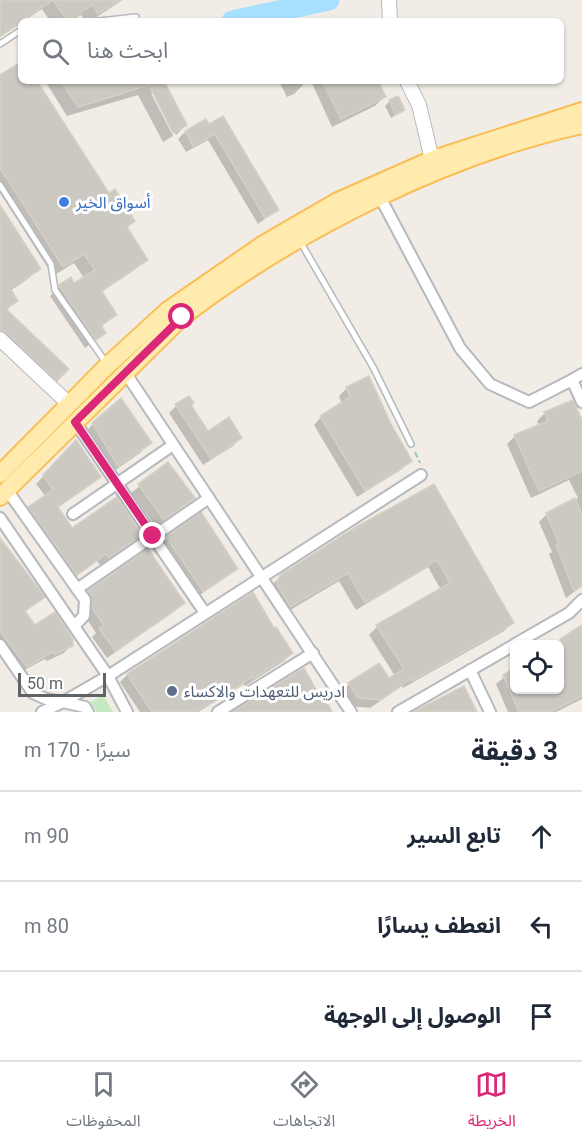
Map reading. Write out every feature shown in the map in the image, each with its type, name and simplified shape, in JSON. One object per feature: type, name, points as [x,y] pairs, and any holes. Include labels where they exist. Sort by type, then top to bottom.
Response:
[{"type":"main road","points":[[0,474],[108,365],[174,306],[262,245],[338,201],[582,111]]},
{"type":"main road","points":[[4,493],[125,372],[195,307],[299,239],[434,166],[582,125]]},
{"type":"street","points":[[389,0],[390,18]]},
{"type":"street","points":[[408,84],[419,105],[434,166]]},
{"type":"street","points":[[380,197],[460,348],[490,384],[529,402],[577,377],[582,402]]},
{"type":"street","points":[[0,339],[69,404]]},
{"type":"street","points":[[125,372],[351,712]]},
{"type":"street","points":[[75,422],[205,613]]},
{"type":"street","points":[[73,514],[173,445]]},
{"type":"street","points":[[42,712],[108,676],[421,475]]},
{"type":"street","points":[[4,493],[85,600],[84,616],[74,626]]},
{"type":"street","points":[[77,589],[209,498]]},
{"type":"street","points":[[0,518],[108,676],[127,712]]},
{"type":"street","points":[[523,640],[569,613],[582,600]]},
{"type":"street","points":[[0,645],[33,693],[46,699],[85,706],[88,712]]},
{"type":"street","points":[[398,712],[510,648]]},
{"type":"street","points":[[218,712],[313,653]]},
{"type":"street","points":[[470,670],[490,712]]},
{"type":"lane","points":[[127,18],[136,17]]},
{"type":"lane","points":[[0,44],[18,32]]},
{"type":"lane","points":[[0,185],[51,264],[55,290],[108,365]]},
{"type":"lane","points":[[299,239],[373,367],[411,444]]},
{"type":"path","points":[[411,444],[422,467],[421,475]]},
{"type":"green space","points":[[103,695],[113,712],[97,712],[91,702]]},
{"type":"building","points":[[0,0],[53,0],[26,18],[18,18],[18,23],[0,35]]},
{"type":"building","points":[[53,0],[119,0],[98,14],[92,5],[72,18],[66,18]]},
{"type":"building","points":[[18,64],[18,84],[39,84],[109,193],[115,189],[135,221],[127,227],[148,260],[101,290],[117,315],[101,325],[106,333],[96,340],[59,285],[71,277],[74,283],[95,270],[84,254],[63,267],[0,168],[0,75]]},
{"type":"building","points":[[63,84],[166,84],[187,125],[173,133],[149,85],[78,107]]},
{"type":"building","points":[[324,84],[380,84],[386,97],[341,119]]},
{"type":"building","points":[[398,96],[405,110],[396,115],[389,100]]},
{"type":"building","points":[[223,116],[279,210],[265,218],[215,134],[193,146],[185,131],[206,119],[209,124]]},
{"type":"building","points":[[0,205],[41,269],[10,288],[18,301],[6,309],[69,369],[57,381],[6,332],[0,330]]},
{"type":"building","points":[[369,376],[391,424],[412,461],[365,491],[320,416],[350,397],[346,387]]},
{"type":"building","points":[[189,396],[194,403],[191,405],[208,431],[229,417],[242,438],[211,459],[175,404]]},
{"type":"building","points":[[121,398],[152,443],[118,466],[92,423]]},
{"type":"building","points":[[573,400],[582,420],[582,471],[539,491],[514,435],[548,421],[544,412]]},
{"type":"building","points":[[76,440],[101,477],[58,507],[72,528],[117,497],[141,533],[138,534],[140,537],[108,558],[106,554],[77,575],[28,507],[53,490],[43,475]]},
{"type":"building","points":[[168,462],[195,498],[164,520],[138,484]]},
{"type":"building","points":[[434,484],[514,623],[412,681],[411,679],[380,700],[358,698],[348,683],[379,663],[389,678],[404,669],[376,625],[450,583],[437,560],[365,603],[348,573],[290,607],[277,584],[280,575],[356,527]]},
{"type":"building","points":[[575,498],[582,515],[582,586],[574,591],[546,513]]},
{"type":"building","points":[[201,512],[238,569],[203,591],[166,537]]},
{"type":"building","points":[[0,538],[45,597],[25,611],[35,625],[55,612],[73,639],[73,646],[55,654],[53,652],[27,667],[0,631]]},
{"type":"building","points":[[148,549],[185,603],[115,651],[99,628],[104,625],[92,608],[92,600],[88,591]]},
{"type":"building","points":[[253,592],[274,628],[276,627],[293,653],[253,679],[252,677],[194,712],[152,712],[127,674]]},
{"type":"building","points":[[582,625],[582,696],[550,712],[519,712],[511,694],[564,694],[564,640],[560,639]]},
{"type":"building","points":[[304,668],[322,700],[325,698],[332,712],[232,712]]},
{"type":"building","points":[[510,671],[510,691],[503,675]]},
{"type":"building","points":[[464,686],[477,712],[413,712]]},
{"type":"waterway","points":[[246,18],[329,0]]},
{"type":"place","name":"أسواق الخير","points":[[64,202]]},
{"type":"place","name":"ادريس للتعهدات والاكساء","points":[[172,691]]},
{"type":"route","points":[[153,536],[75,422],[182,317]]}]
